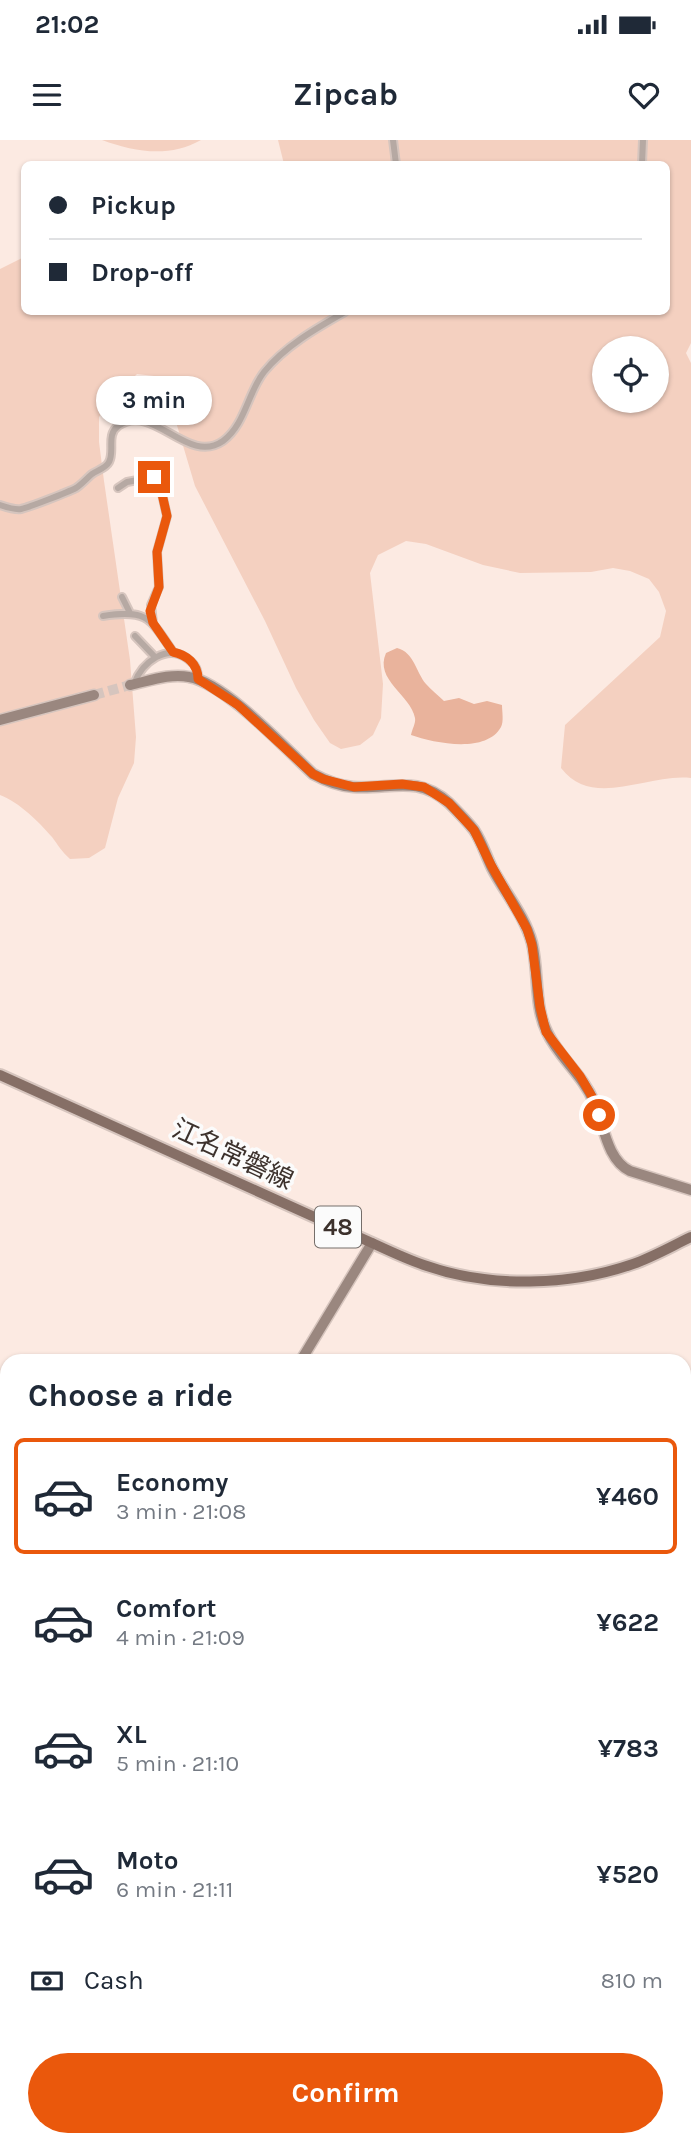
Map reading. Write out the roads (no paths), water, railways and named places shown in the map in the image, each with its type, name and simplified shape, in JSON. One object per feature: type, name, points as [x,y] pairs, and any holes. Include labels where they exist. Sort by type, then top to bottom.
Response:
[{"type":"main road","name":"江名常磐線","points":[[0,1075],[373,1243],[427,1266],[464,1276],[511,1281],[580,1277],[617,1269],[653,1256],[691,1237]]},
{"type":"street","points":[[393,140],[396,161]]},
{"type":"street","points":[[642,161],[643,140]]},
{"type":"street","points":[[0,505],[19,509],[74,489],[106,466],[111,456],[114,431],[130,422],[154,425],[173,437],[201,447],[222,442],[237,425],[265,371],[308,334],[340,315]]},
{"type":"street","points":[[118,488],[153,473],[160,485],[167,516],[157,552],[159,587],[151,605],[153,623],[173,652]]},
{"type":"street","points":[[122,597],[130,613]]},
{"type":"street","points":[[103,616],[130,613],[153,623]]},
{"type":"street","points":[[135,636],[155,657]]},
{"type":"street","points":[[132,685],[144,667],[155,657],[173,652],[196,666],[198,679]]},
{"type":"street","points":[[132,685],[175,676],[198,679],[238,705],[313,774],[323,779],[354,787],[402,784],[415,786],[433,791],[449,803],[474,830],[527,929],[546,1032],[580,1076],[594,1100],[607,1141],[615,1155],[624,1168],[630,1171],[691,1190]]},
{"type":"street","points":[[0,720],[94,695]]},
{"type":"street","points":[[305,1354],[373,1243]]},
{"type":"tunnel","points":[[94,695],[130,685]]}]
